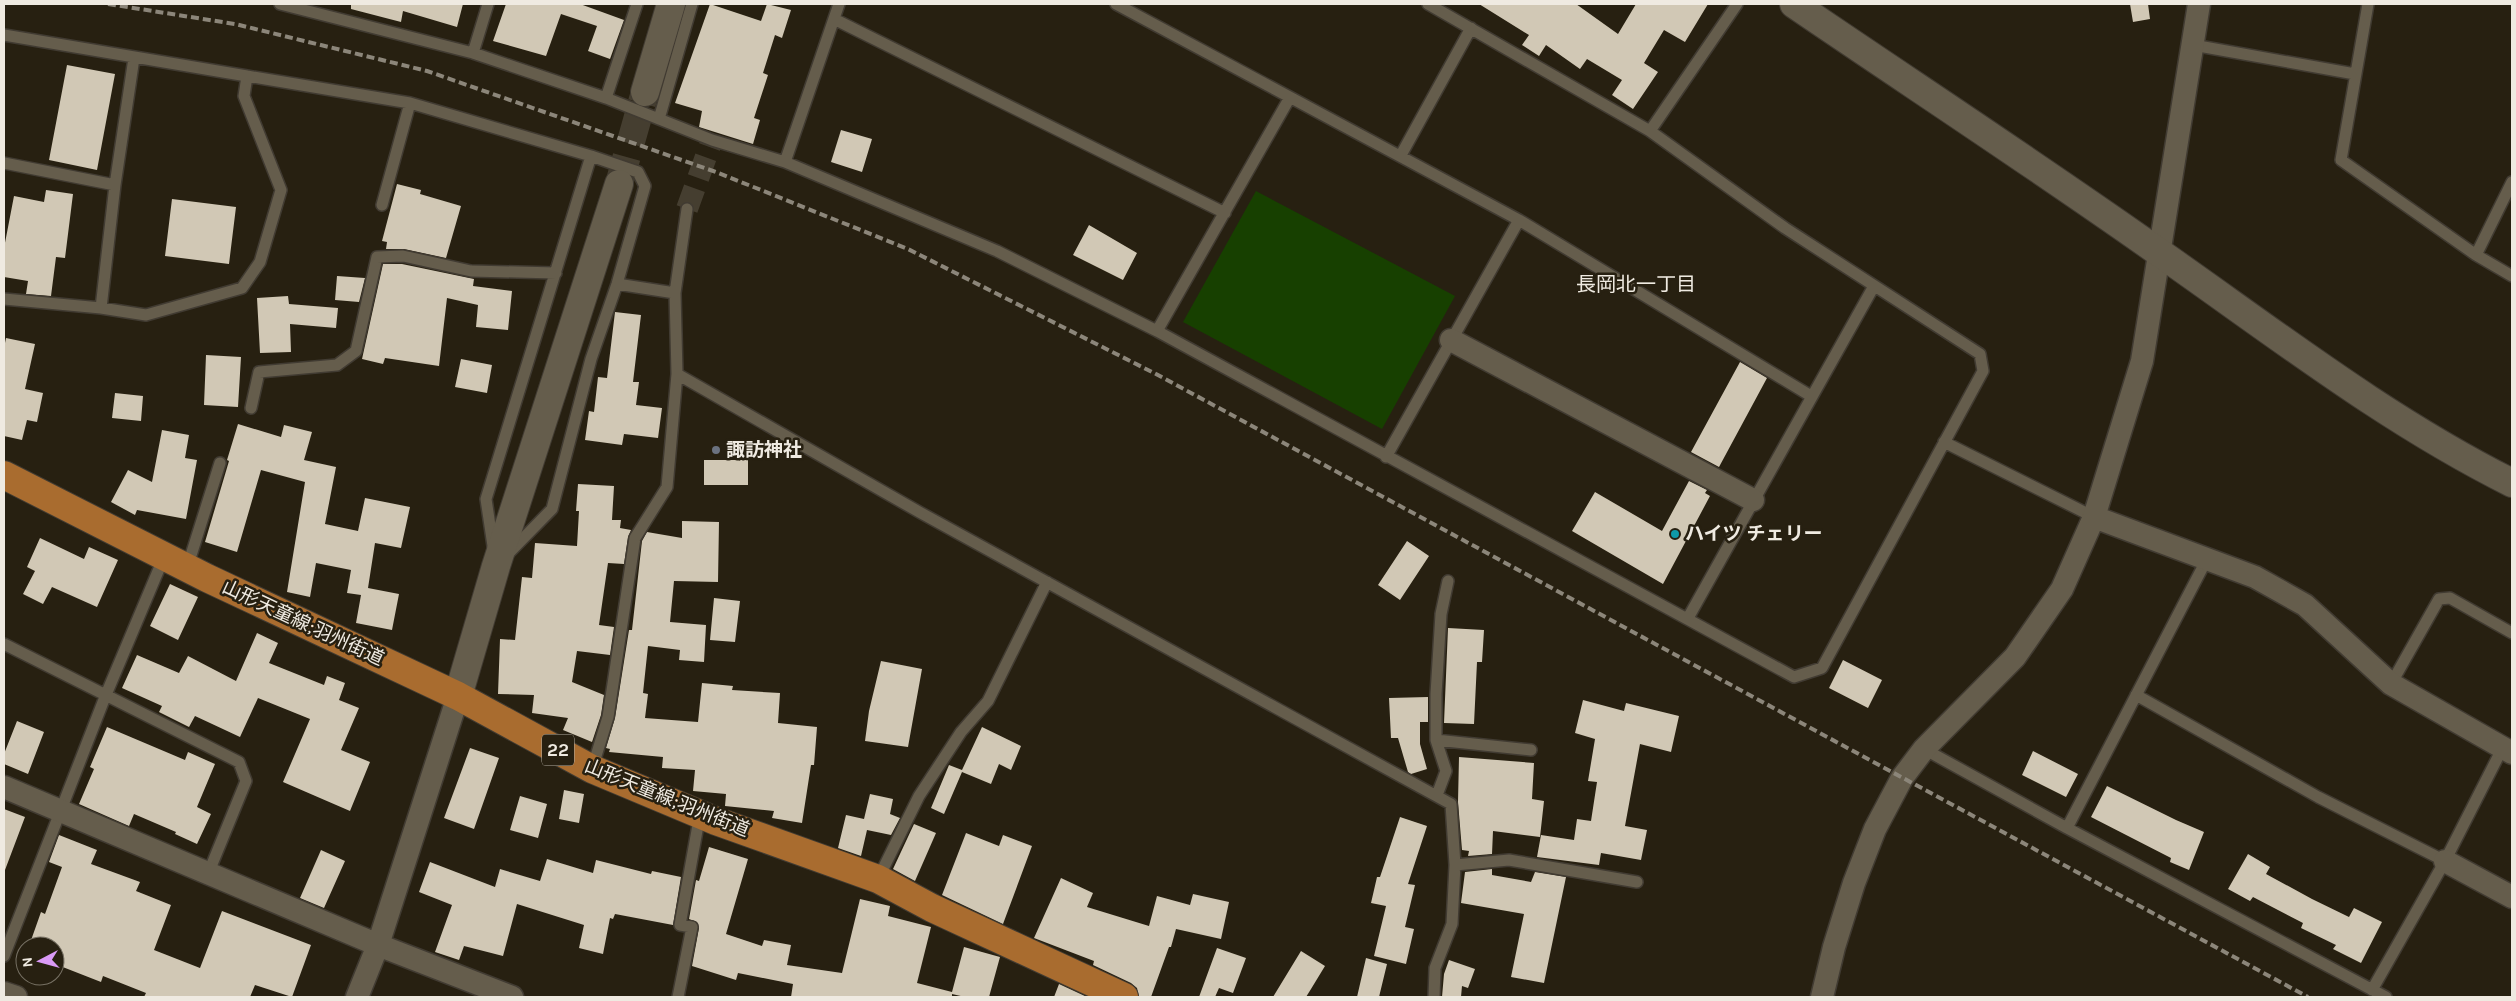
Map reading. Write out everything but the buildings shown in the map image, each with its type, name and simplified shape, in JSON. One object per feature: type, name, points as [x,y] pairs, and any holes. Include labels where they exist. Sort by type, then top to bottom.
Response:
[{"type":"main road","name":"山形天童線;羽州街道","points":[[4,476],[176,562],[458,696],[592,769],[700,814],[878,879],[932,908],[1124,997]]},
{"type":"street","points":[[646,92],[671,4]]},
{"type":"street","points":[[1794,4],[2160,252],[2336,378],[2404,423],[2472,463],[2512,483]]},
{"type":"street","points":[[1822,997],[1834,947],[1875,829],[1902,778],[1924,749],[2014,657],[2062,589],[2094,517],[2142,361],[2199,4]]},
{"type":"street","points":[[357,997],[378,945],[458,696],[496,566],[619,184]]},
{"type":"street","points":[[1451,340],[1754,500]]},
{"type":"street","points":[[2094,517],[2255,576],[2305,605],[2391,684],[2507,751]]},
{"type":"street","points":[[4,788],[378,945],[512,997]]},
{"type":"street","points":[[2445,861],[2512,896]]},
{"type":"street","points":[[4,992],[16,997]]},
{"type":"lane","points":[[280,4],[473,53],[606,98],[712,140],[784,162],[998,251],[1156,331],[1794,677],[1822,668],[1983,371],[1980,354],[1785,228],[1650,131],[1428,4]]},
{"type":"lane","points":[[473,53],[488,4]]},
{"type":"lane","points":[[606,98],[637,4]]},
{"type":"lane","points":[[659,119],[692,4]]},
{"type":"lane","points":[[784,162],[839,4]]},
{"type":"lane","points":[[1116,4],[1289,99],[1401,155],[1519,220],[1811,396]]},
{"type":"lane","points":[[1650,131],[1737,4]]},
{"type":"lane","points":[[2368,4],[2341,160],[2476,256],[2512,276]]},
{"type":"lane","points":[[834,19],[1225,212]]},
{"type":"lane","points":[[1401,155],[1471,28]]},
{"type":"lane","points":[[4,35],[410,103],[591,156],[638,172],[645,186],[617,284],[591,359],[552,510],[496,566]]},
{"type":"lane","points":[[2193,45],[2355,74]]},
{"type":"lane","points":[[101,308],[115,185],[134,58]]},
{"type":"lane","points":[[4,298],[101,308],[146,315],[242,288],[260,262],[281,190],[244,96],[247,76]]},
{"type":"lane","points":[[1156,331],[1289,99]]},
{"type":"lane","points":[[382,206],[410,103]]},
{"type":"lane","points":[[496,566],[486,499],[591,156]]},
{"type":"lane","points":[[4,163],[115,185]]},
{"type":"lane","points":[[2476,256],[2512,182]]},
{"type":"lane","points":[[592,769],[608,717],[635,538],[667,487],[672,412],[677,374],[675,293],[687,209]]},
{"type":"lane","points":[[1386,457],[1519,220]]},
{"type":"lane","points":[[251,408],[259,372],[337,365],[356,351],[377,257],[403,256],[471,271],[556,273]]},
{"type":"lane","points":[[617,284],[675,293]]},
{"type":"lane","points":[[1688,618],[1874,286]]},
{"type":"lane","points":[[677,374],[1047,582],[1451,804],[1454,865],[1452,924],[1435,968],[1434,997]]},
{"type":"lane","points":[[1944,442],[2094,517]]},
{"type":"lane","points":[[4,956],[105,696],[176,562],[220,463]]},
{"type":"lane","points":[[2067,828],[2207,559]]},
{"type":"lane","points":[[1437,795],[1446,771],[1436,740],[1436,694],[1441,614],[1448,581]]},
{"type":"lane","points":[[878,879],[918,796],[961,732],[988,701],[1047,582]]},
{"type":"lane","points":[[2391,684],[2439,599],[2450,598],[2512,633]]},
{"type":"lane","points":[[4,644],[239,762],[246,781],[208,874]]},
{"type":"lane","points":[[2136,695],[2318,796],[2445,861]]},
{"type":"lane","points":[[1436,740],[1531,750]]},
{"type":"lane","points":[[1924,749],[2067,828],[2386,997]]},
{"type":"lane","points":[[2372,990],[2507,751]]},
{"type":"lane","points":[[678,997],[692,927],[680,925],[700,814]]},
{"type":"lane","points":[[1454,865],[1509,860],[1637,882]]},
{"type":"green space","points":[[1256,191],[1455,296],[1382,429],[1183,322]]},
{"type":"tunnel","points":[[619,184],[645,92]]},
{"type":"tunnel","points":[[687,209],[712,140]]},
{"type":"railway","points":[[108,4],[235,24],[427,71],[716,172],[908,249],[1156,374],[2308,997]]},
{"type":"place","name":"諏訪神社","points":[[716,450]]},
{"type":"place","name":"ハイツ チェリー","points":[[1675,534]]},
{"type":"district","name":"長岡北一丁目","points":[[1636,284]]}]
